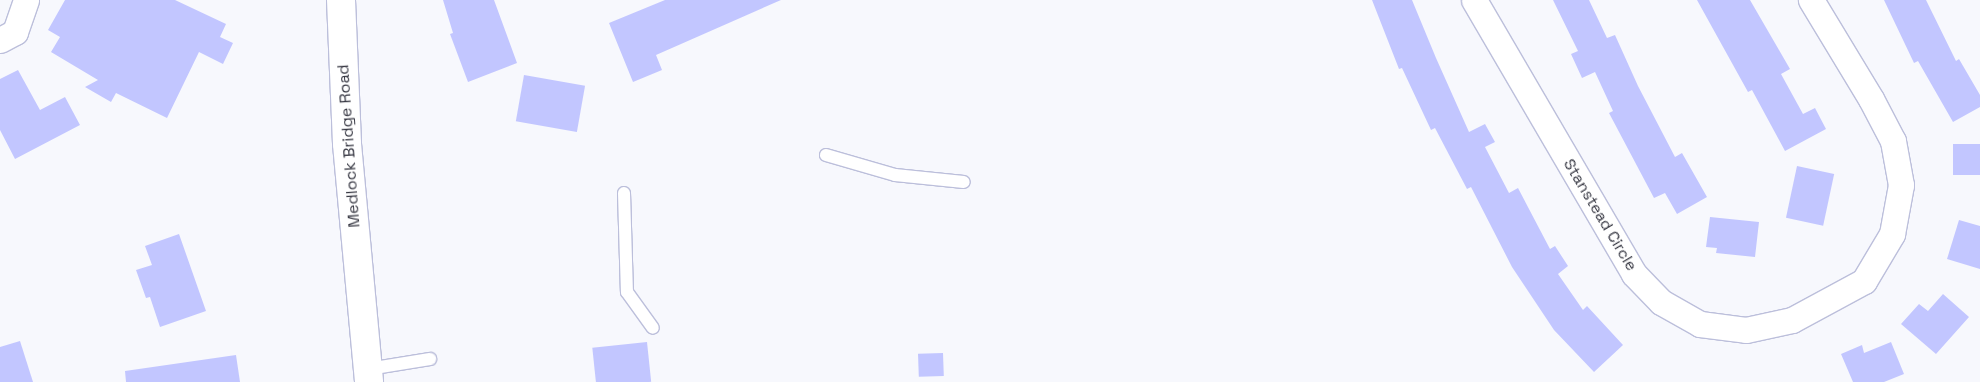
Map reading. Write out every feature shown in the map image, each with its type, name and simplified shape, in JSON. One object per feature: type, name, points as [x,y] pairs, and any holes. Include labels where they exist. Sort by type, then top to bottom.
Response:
[{"type":"street","points":[[0,40],[15,32],[26,0]]},
{"type":"street","name":"Medlock Bridge Road","points":[[341,0],[346,144],[368,375]]},
{"type":"street","name":"Stanstead Circle","points":[[1474,0],[1634,274],[1662,302],[1700,324],[1746,330],[1792,320],[1864,281],[1892,234],[1901,185],[1892,141],[1871,99],[1812,0]]},
{"type":"lane","points":[[826,155],[895,175],[964,182]]},
{"type":"lane","points":[[624,193],[627,292],[653,328]]},
{"type":"lane","points":[[368,375],[430,359]]},
{"type":"building","points":[[65,0],[175,0],[226,24],[220,37],[233,43],[223,64],[199,52],[167,118],[116,93],[111,102],[85,87],[98,80],[51,52],[60,37],[48,30]]},
{"type":"building","points":[[443,0],[494,0],[517,63],[468,82],[450,34],[453,33]]},
{"type":"building","points":[[665,0],[781,0],[656,55],[662,70],[633,82],[609,23]]},
{"type":"building","points":[[1372,0],[1412,0],[1469,132],[1485,124],[1495,142],[1485,147],[1509,193],[1518,188],[1550,249],[1555,246],[1568,266],[1558,274],[1583,310],[1587,306],[1623,345],[1594,372],[1554,330],[1512,267],[1471,187],[1467,189],[1435,128],[1431,130],[1402,68],[1399,69]]},
{"type":"building","points":[[1553,0],[1589,0],[1607,38],[1615,35],[1638,86],[1675,157],[1682,153],[1707,197],[1677,214],[1665,193],[1654,198],[1609,113],[1613,111],[1595,72],[1582,78],[1571,54],[1578,51]]},
{"type":"building","points":[[1697,0],[1750,0],[1790,69],[1781,74],[1803,114],[1815,108],[1826,129],[1785,151],[1752,90],[1748,92]]},
{"type":"building","points":[[1884,0],[1926,0],[1956,61],[1959,59],[1980,95],[1980,107],[1953,122],[1918,61],[1914,63]]},
{"type":"building","points":[[18,70],[40,110],[65,97],[80,125],[15,159],[0,130],[0,79]]},
{"type":"building","points":[[524,75],[585,86],[577,132],[516,121]]},
{"type":"building","points":[[1953,144],[1980,144],[1980,175],[1953,175]]},
{"type":"building","points":[[1797,166],[1834,174],[1823,226],[1786,218]]},
{"type":"building","points":[[1710,217],[1759,222],[1755,257],[1716,253],[1717,248],[1706,247]]},
{"type":"building","points":[[1959,220],[1980,226],[1980,269],[1947,259]]},
{"type":"building","points":[[179,234],[206,311],[160,327],[150,297],[146,298],[136,270],[152,265],[145,246]]},
{"type":"building","points":[[1943,294],[1969,317],[1936,354],[1901,324],[1919,304],[1928,311]]},
{"type":"building","points":[[20,341],[33,382],[0,382],[0,347]]},
{"type":"building","points":[[647,342],[651,382],[596,382],[592,348]]},
{"type":"building","points":[[1891,342],[1904,374],[1884,382],[1853,382],[1841,354],[1862,345],[1864,353]]},
{"type":"building","points":[[943,353],[944,376],[919,377],[918,354]]},
{"type":"building","points":[[236,355],[240,382],[126,382],[125,371]]}]
